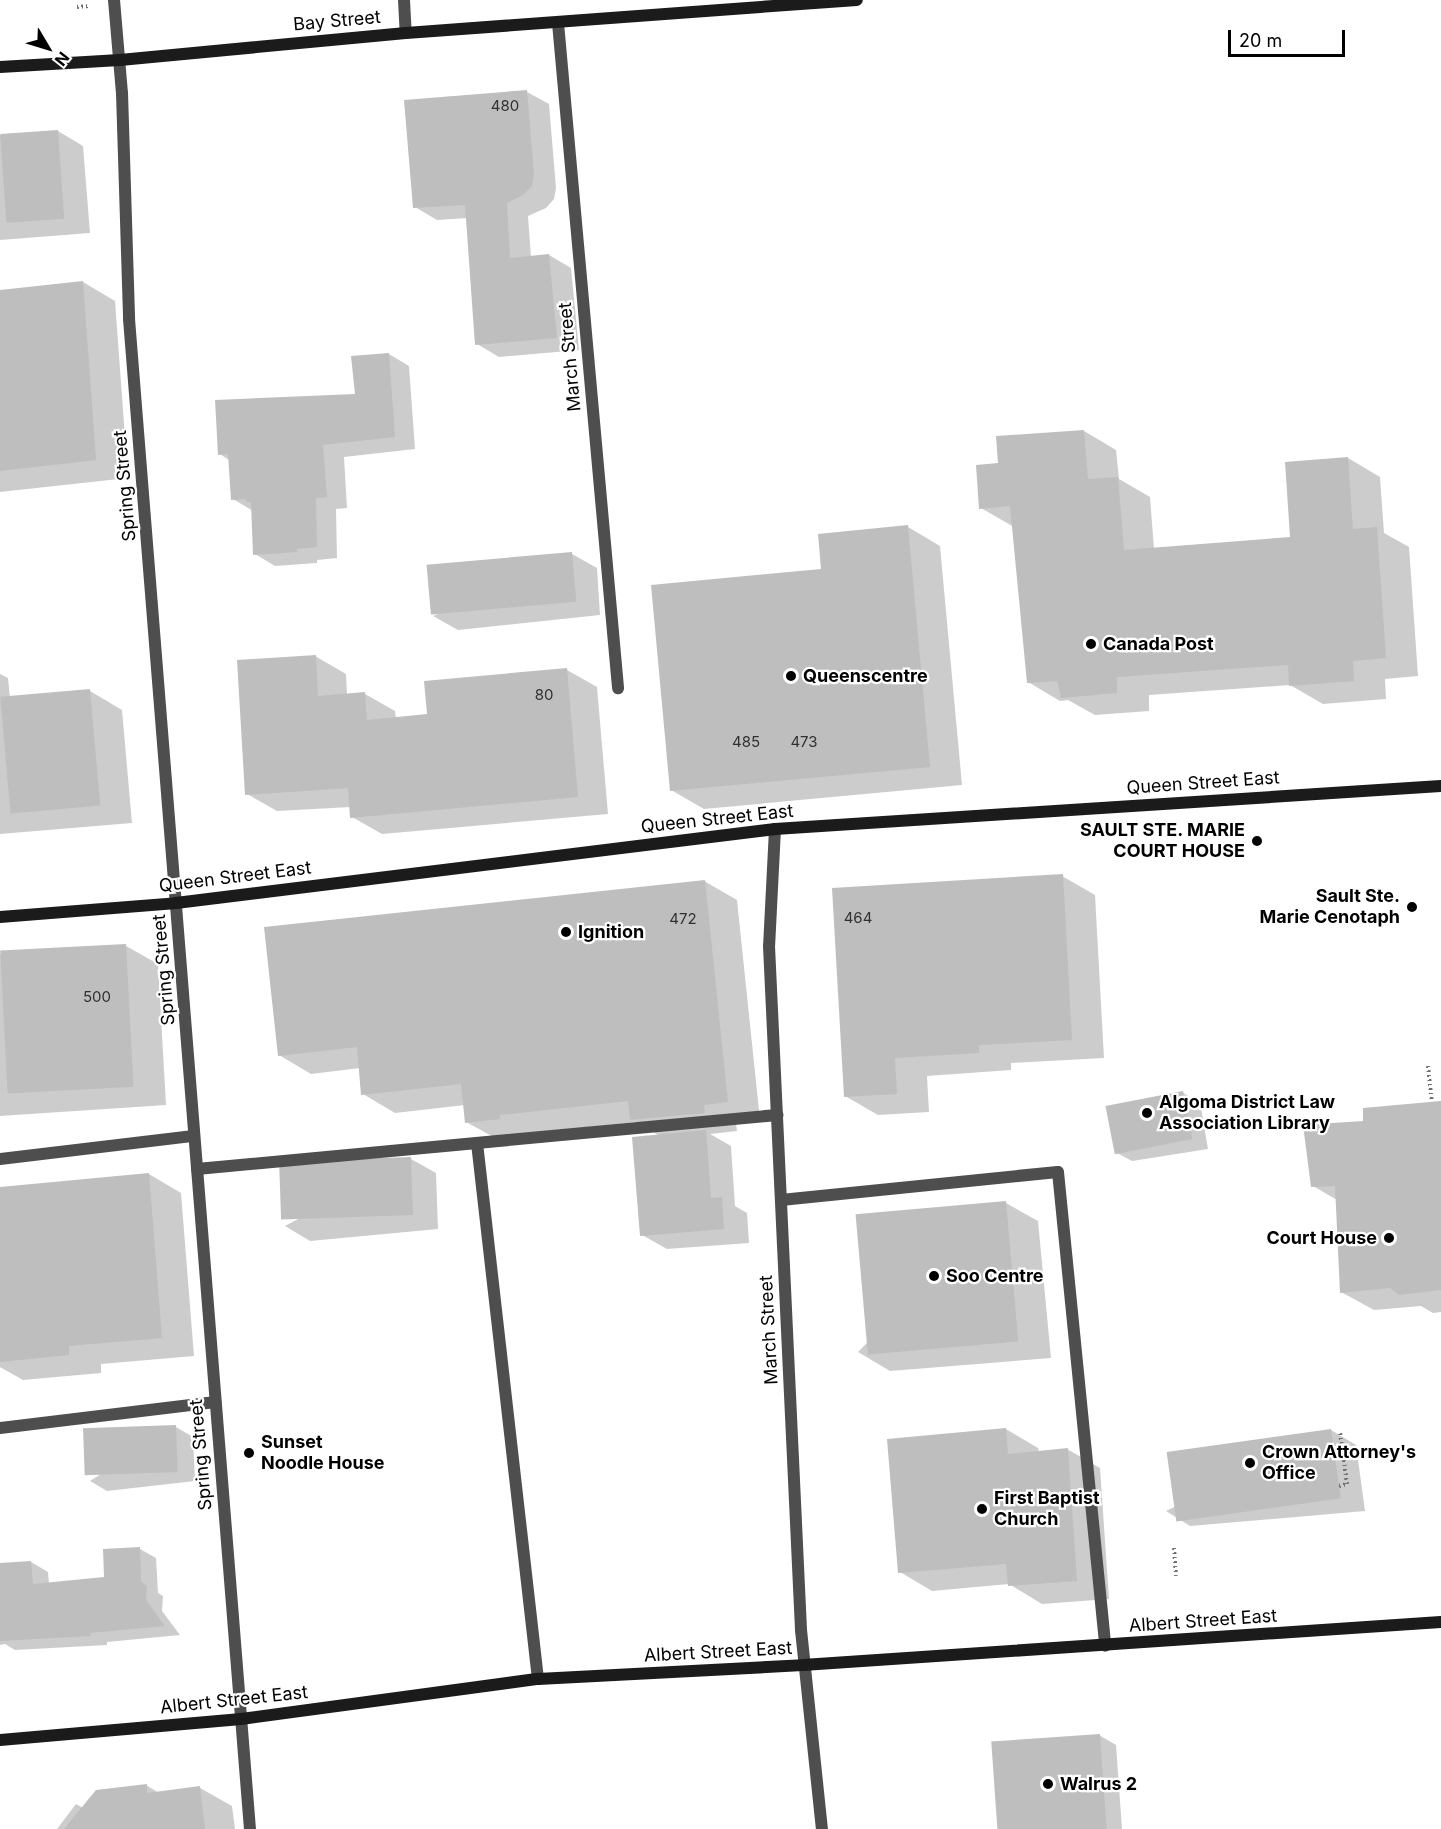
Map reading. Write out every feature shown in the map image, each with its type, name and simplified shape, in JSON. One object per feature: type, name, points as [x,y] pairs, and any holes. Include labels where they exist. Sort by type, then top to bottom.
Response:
[{"type":"main road","name":"Bay Street","points":[[0,67],[120,60],[406,33],[857,0]]},
{"type":"main road","name":"Queen Street East","points":[[0,917],[176,903],[775,829],[1441,786]]},
{"type":"main road","name":"Albert Street East","points":[[0,1740],[241,1719],[538,1679],[1105,1646],[1441,1622]]},
{"type":"street","name":"Spring Street","points":[[114,0],[120,60],[129,319],[250,1829]]},
{"type":"street","points":[[404,0],[406,33]]},
{"type":"street","name":"March Street","points":[[558,23],[618,688]]},
{"type":"street","name":"March Street","points":[[775,829],[769,946],[802,1665],[822,1829]]},
{"type":"street","points":[[197,1168],[777,1115]]},
{"type":"street","points":[[0,1159],[194,1136]]},
{"type":"street","points":[[477,1143],[538,1679]]},
{"type":"street","points":[[781,1200],[1058,1172],[1105,1646]]},
{"type":"street","points":[[0,1428],[215,1402]]},
{"type":"path","points":[[1428,1066],[1432,1102]]},
{"type":"path","points":[[1339,1486],[1347,1485],[1340,1432]]},
{"type":"path","points":[[1174,1548],[1176,1576]]},
{"type":"building","points":[[527,90],[534,175],[532,186],[523,195],[507,203],[510,258],[549,254],[557,338],[475,345],[465,205],[413,208],[404,100]]},
{"type":"building","points":[[58,130],[64,219],[6,223],[0,134]]},
{"type":"building","points":[[83,281],[96,460],[0,471],[0,290]]},
{"type":"building","points":[[389,353],[395,437],[323,445],[327,497],[316,498],[317,547],[297,549],[297,552],[253,555],[251,502],[246,502],[246,499],[231,500],[228,454],[218,455],[215,400],[355,394],[351,356]]},
{"type":"building","points":[[1084,430],[1088,479],[1118,477],[1124,550],[1290,537],[1285,462],[1348,457],[1353,529],[1377,527],[1386,658],[1353,661],[1354,681],[1289,686],[1288,665],[1117,677],[1117,693],[1061,698],[1057,681],[1027,683],[1010,506],[979,509],[976,465],[998,463],[996,436]]},
{"type":"building","name":"Queenscentre","points":[[908,525],[930,767],[670,791],[651,585],[821,569],[818,534]]},
{"type":"building","points":[[572,552],[576,602],[431,615],[427,565]]},
{"type":"building","points":[[316,655],[318,696],[365,692],[367,720],[427,714],[424,681],[567,668],[578,797],[350,818],[348,788],[245,795],[237,660]]},
{"type":"building","points":[[90,689],[100,806],[11,813],[0,697]]},
{"type":"building","points":[[1063,874],[1072,1040],[979,1045],[979,1053],[895,1058],[897,1094],[844,1097],[832,888]]},
{"type":"building","points":[[705,880],[728,1102],[704,1105],[705,1113],[630,1120],[628,1101],[500,1115],[500,1119],[465,1123],[461,1084],[361,1095],[357,1047],[278,1056],[264,927]]},
{"type":"building","points":[[126,944],[133,1087],[8,1093],[0,951]]},
{"type":"building","name":"Algoma District Law Association Library","points":[[1183,1091],[1192,1139],[1115,1154],[1105,1106]]},
{"type":"building","name":"Court House","points":[[1441,1101],[1441,1290],[1399,1295],[1390,1288],[1340,1293],[1335,1186],[1311,1187],[1303,1125],[1363,1121],[1363,1108]]},
{"type":"building","points":[[706,1130],[711,1198],[722,1197],[724,1229],[640,1236],[632,1137]]},
{"type":"building","points":[[411,1157],[413,1215],[281,1220],[279,1162]]},
{"type":"building","points":[[149,1173],[162,1338],[69,1346],[69,1355],[0,1362],[0,1187]]},
{"type":"building","name":"Soo Centre","points":[[1006,1201],[1018,1341],[868,1355],[856,1214]]},
{"type":"building","points":[[176,1425],[178,1472],[85,1475],[83,1428]]},
{"type":"building","name":"First Baptist Church","points":[[1006,1428],[1008,1454],[1068,1448],[1077,1581],[1008,1586],[1006,1564],[898,1573],[887,1439]]},
{"type":"building","name":"Crown Attorney's Office","points":[[1331,1429],[1341,1498],[1176,1521],[1167,1452]]},
{"type":"building","points":[[140,1547],[141,1581],[147,1586],[146,1600],[165,1626],[90,1633],[91,1636],[0,1641],[0,1563],[31,1561],[33,1584],[104,1577],[103,1549]]},
{"type":"building","name":"Walrus 2","points":[[1100,1734],[1107,1829],[997,1829],[991,1742]]},
{"type":"building","points":[[147,1784],[147,1793],[200,1786],[205,1829],[64,1829],[96,1790]]},
{"type":"place","name":"Canada Post","points":[[1091,644]]},
{"type":"place","name":"Queenscentre","points":[[791,676]]},
{"type":"place","name":"SAULT STE. MARIE COURT HOUSE","points":[[1257,841]]},
{"type":"place","name":"Sault Ste. Marie Cenotaph","points":[[1412,907]]},
{"type":"place","name":"Ignition","points":[[566,932]]},
{"type":"place","name":"Algoma District Law Association Library","points":[[1147,1113]]},
{"type":"place","name":"Court House","points":[[1389,1238]]},
{"type":"place","name":"Soo Centre","points":[[934,1276]]},
{"type":"place","name":"Sunset Noodle House","points":[[249,1453]]},
{"type":"place","name":"Crown Attorney's Office","points":[[1250,1463]]},
{"type":"place","name":"First Baptist Church","points":[[982,1509]]},
{"type":"place","name":"Walrus 2","points":[[1048,1784]]}]
